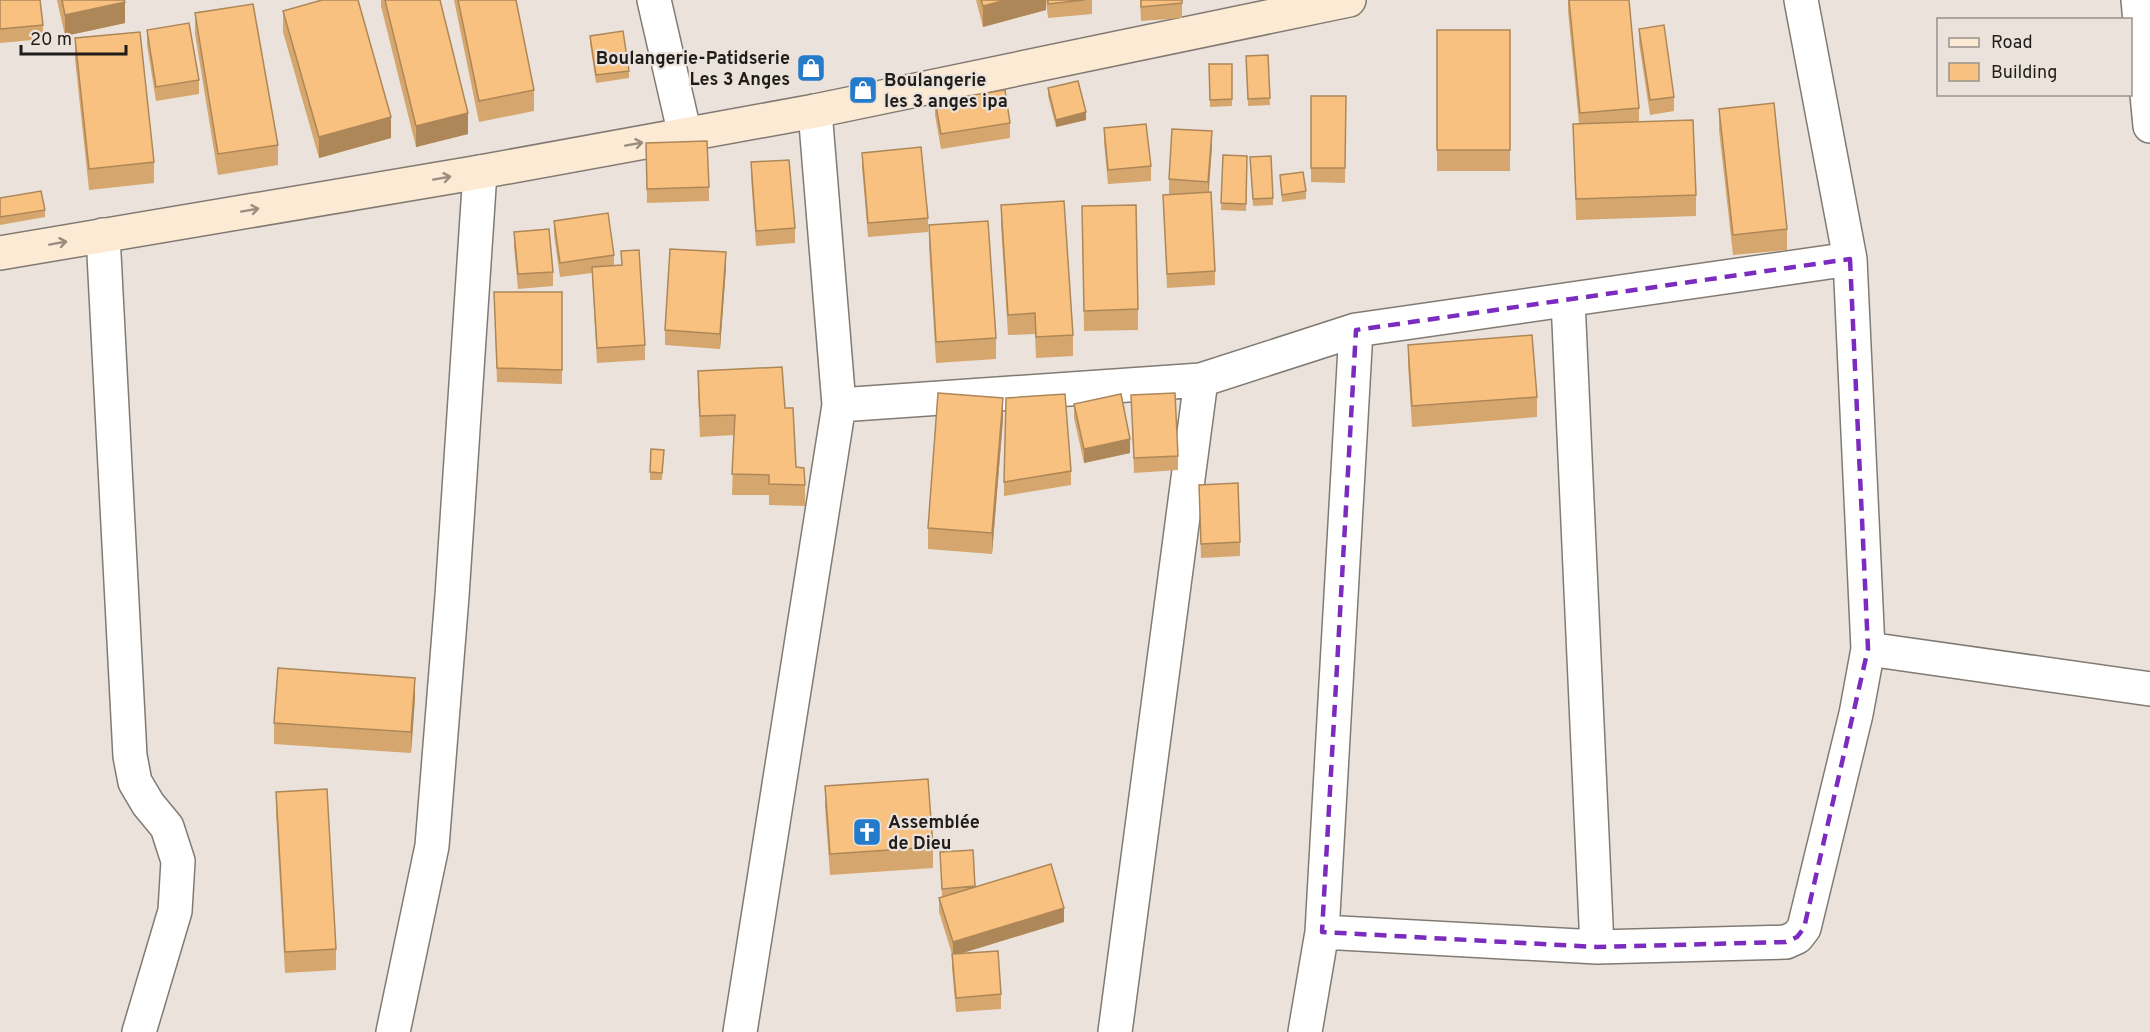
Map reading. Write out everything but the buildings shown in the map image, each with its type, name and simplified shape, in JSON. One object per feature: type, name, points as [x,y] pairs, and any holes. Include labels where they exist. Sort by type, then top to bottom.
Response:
[{"type":"main road","points":[[0,253],[480,172],[815,111],[1349,0]]},
{"type":"street","points":[[654,0],[685,135]]},
{"type":"street","points":[[1322,932],[1596,947],[1786,942],[1797,937],[1804,928],[1856,714],[1868,649],[1850,259],[1801,0]]},
{"type":"street","points":[[2138,0],[2150,126]]},
{"type":"street","points":[[740,1032],[839,405],[815,111]]},
{"type":"street","points":[[393,1032],[432,846],[452,596],[480,172]]},
{"type":"street","points":[[103,235],[130,756],[135,783],[148,804],[167,827],[178,861],[176,910],[139,1032]]},
{"type":"street","points":[[839,405],[1201,380],[1356,330],[1850,259]]},
{"type":"street","points":[[1568,300],[1596,947]]},
{"type":"street","points":[[1305,1032],[1322,932],[1356,330]]},
{"type":"street","points":[[1115,1032],[1201,380]]},
{"type":"street","points":[[1868,649],[2150,689]]},
{"type":"highlighted area","points":[[1850,259],[1868,649],[1804,928],[1797,937],[1786,942],[1597,947],[1322,932],[1356,330]]},
{"type":"place","name":"Boulangerie-Patidserie Les 3 Anges","points":[[811,68]]},
{"type":"place","name":"Boulangerie les 3 anges ipa","points":[[863,90]]},
{"type":"place","name":"Assemblée de Dieu","points":[[867,832]]}]
